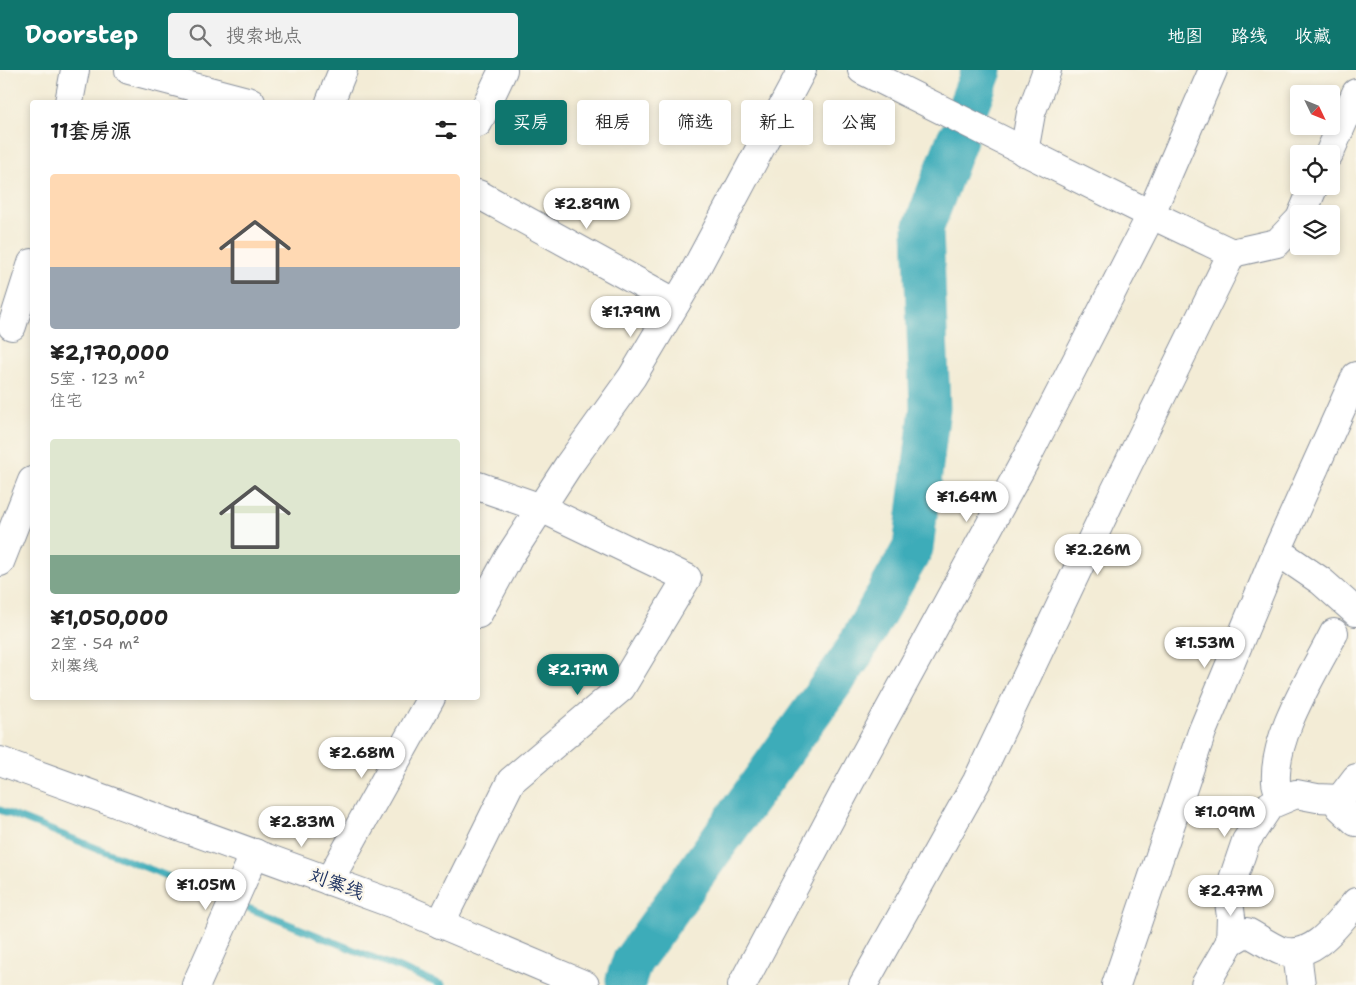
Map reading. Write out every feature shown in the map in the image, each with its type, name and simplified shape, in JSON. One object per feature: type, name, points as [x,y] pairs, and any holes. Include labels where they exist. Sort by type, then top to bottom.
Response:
[{"type":"street","points":[[69,100],[76,70]]},
{"type":"street","points":[[129,70],[192,78],[246,100]]},
{"type":"street","points":[[331,100],[343,70]]},
{"type":"street","points":[[480,119],[503,70]]},
{"type":"street","points":[[480,610],[509,557],[568,466],[632,377],[676,303],[802,70]]},
{"type":"street","points":[[862,70],[1024,152],[1232,253],[1277,243],[1290,229]]},
{"type":"street","points":[[1024,152],[1031,113],[1047,70]]},
{"type":"street","points":[[742,985],[1027,456],[1150,214],[1213,70]]},
{"type":"street","points":[[1333,145],[1356,93]]},
{"type":"street","points":[[480,195],[676,303]]},
{"type":"street","points":[[863,985],[977,781],[1113,495],[1232,253]]},
{"type":"street","points":[[15,328],[30,271]]},
{"type":"street","points":[[1116,985],[1202,732],[1276,551],[1356,376]]},
{"type":"street","points":[[0,562],[30,486]]},
{"type":"street","points":[[440,924],[511,781],[622,688],[687,578],[541,508],[480,487]]},
{"type":"street","points":[[1276,551],[1321,581],[1356,612]]},
{"type":"street","points":[[1284,800],[1276,784],[1278,756],[1289,720],[1334,633]]},
{"type":"street","points":[[329,881],[430,700]]},
{"type":"street","name":"刘寨线","points":[[0,761],[396,905],[585,985]]},
{"type":"street","points":[[1356,778],[1340,799],[1340,807],[1356,822]]},
{"type":"street","points":[[1230,942],[1231,917],[1228,894],[1246,841],[1270,806],[1296,794],[1317,798],[1340,799]]},
{"type":"street","points":[[196,985],[255,853]]},
{"type":"street","points":[[1204,985],[1230,942],[1247,932],[1280,951],[1297,953],[1316,945],[1356,902]]},
{"type":"street","points":[[1297,953],[1301,985]]},
{"type":"waterway","points":[[969,104],[982,70]]},
{"type":"waterway","points":[[626,980],[632,962],[851,657],[913,548],[930,408],[923,229],[957,139]]},
{"type":"waterway","points":[[0,810],[228,900]]},
{"type":"waterway","points":[[238,904],[442,985]]}]
